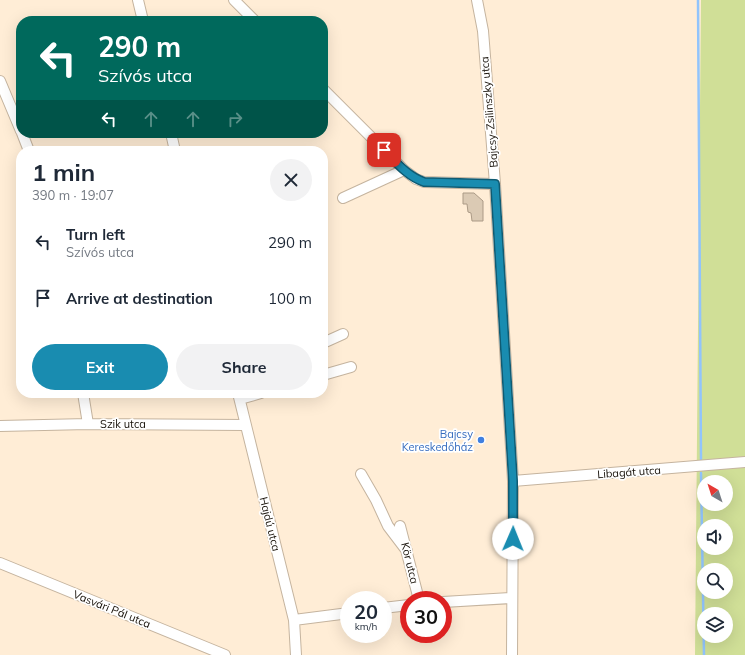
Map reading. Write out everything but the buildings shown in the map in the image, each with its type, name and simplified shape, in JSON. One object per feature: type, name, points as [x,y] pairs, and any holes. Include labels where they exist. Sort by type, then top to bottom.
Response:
[{"type":"street","points":[[138,0],[142,16]]},
{"type":"street","points":[[234,0],[250,16]]},
{"type":"street","name":"Bajcsy-Zsilinszky utca","points":[[477,0],[483,30],[495,184],[513,481],[512,655]]},
{"type":"street","points":[[0,81],[16,120]]},
{"type":"street","points":[[328,94],[404,170],[416,179],[424,182],[495,184]]},
{"type":"street","points":[[343,198],[404,170]]},
{"type":"street","points":[[328,341],[343,334]]},
{"type":"street","points":[[328,373],[351,367]]},
{"type":"street","points":[[85,398],[88,424]]},
{"type":"street","name":"Hajdú utca","points":[[239,398],[294,620],[296,655]]},
{"type":"street","name":"Szik utca","points":[[0,426],[88,424],[246,425]]},
{"type":"street","name":"Libagát utca","points":[[513,481],[745,462]]},
{"type":"street","points":[[361,474],[376,500],[388,526],[406,551]]},
{"type":"street","name":"Kör utca","points":[[400,526],[417,591]]},
{"type":"street","name":"Vasvári Pál utca","points":[[0,563],[225,655]]},
{"type":"street","points":[[452,601],[512,598]]},
{"type":"street","points":[[294,620],[340,614]]},
{"type":"green space","points":[[701,0],[745,0],[745,655],[695,655]]},
{"type":"waterway","points":[[698,0],[701,459]]},
{"type":"waterway","points":[[701,473],[704,655]]},
{"type":"place","name":"Bajcsy Kereskedőház","points":[[481,440]]},
{"type":"route","points":[[384,150],[404,170],[416,179],[424,182],[495,184],[513,481],[513,539]]}]
